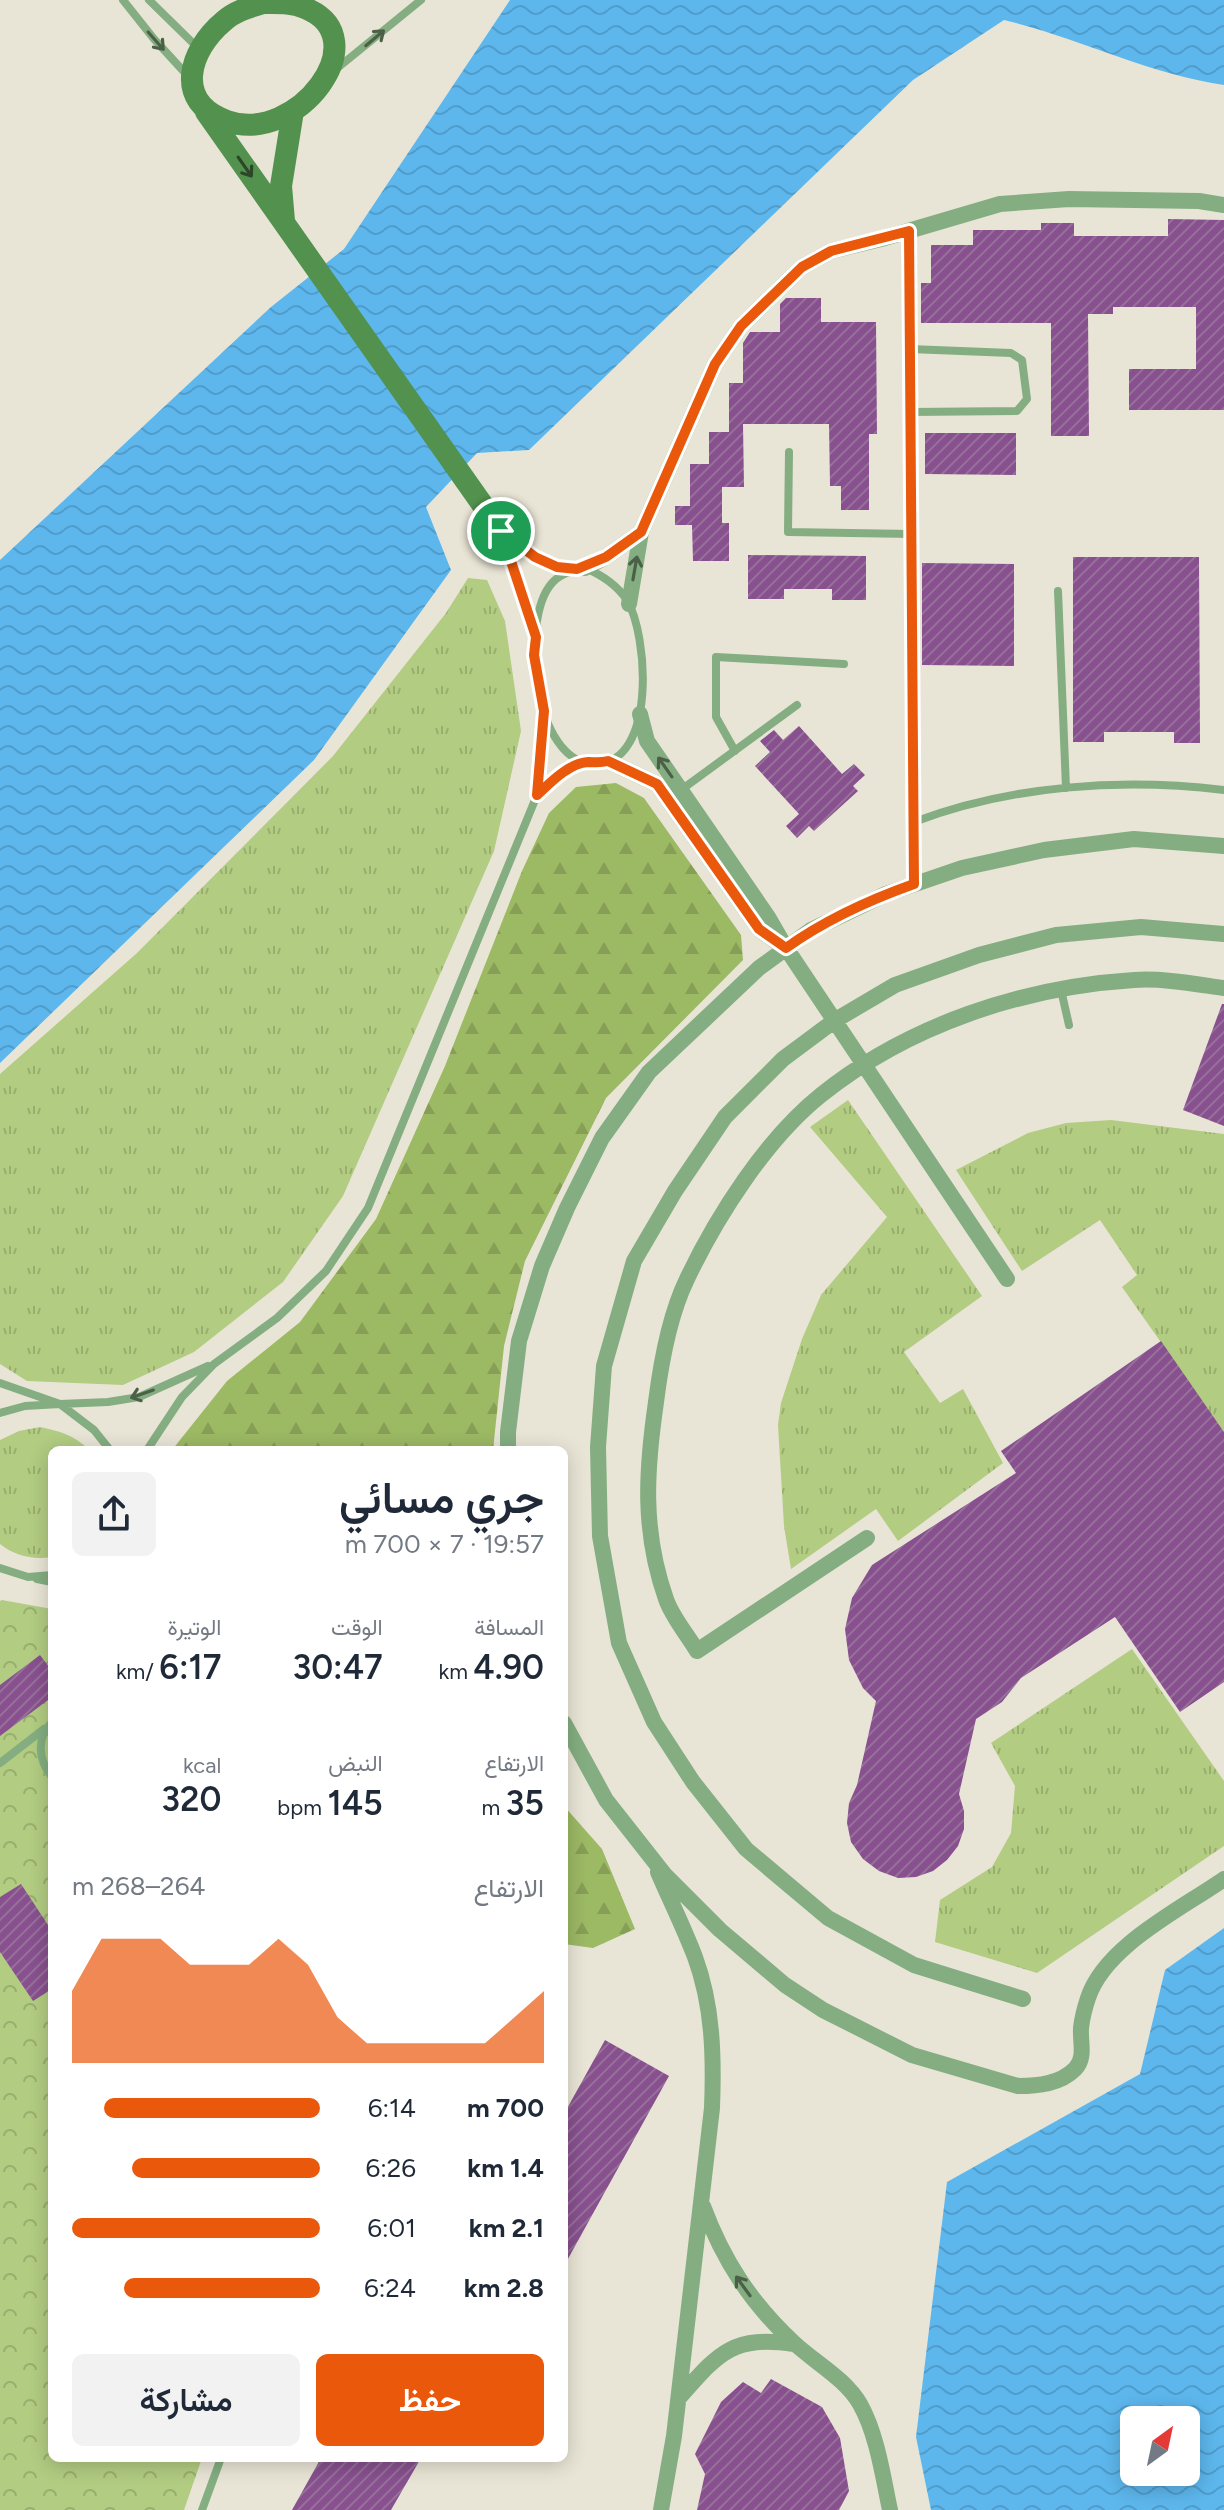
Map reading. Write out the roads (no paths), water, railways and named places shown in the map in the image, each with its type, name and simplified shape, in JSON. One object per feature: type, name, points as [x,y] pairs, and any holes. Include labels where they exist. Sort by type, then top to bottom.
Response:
[{"type":"street","points":[[206,112],[242,126],[258,125],[293,111],[313,96],[328,74],[335,39],[331,29],[306,8],[287,4],[263,3],[227,18],[200,49],[192,67],[195,96],[206,112],[307,256],[501,531]]},
{"type":"street","points":[[284,223],[281,186],[293,111]]},
{"type":"street","points":[[629,604],[641,532],[715,364],[741,326],[802,267],[831,251],[1000,204],[1069,199],[1199,201],[1224,205]]},
{"type":"street","points":[[581,568],[606,557],[641,532]]},
{"type":"street","points":[[640,714],[647,741],[768,917],[1007,1279]]},
{"type":"street","points":[[608,761],[657,784],[759,929],[786,948]]},
{"type":"street","points":[[508,1446],[519,1341],[542,1266],[602,1138],[649,1072],[759,968],[811,930],[886,894],[962,868],[1044,850],[1134,839],[1224,846]]},
{"type":"street","points":[[1023,1999],[914,1965],[828,1918],[746,1849],[693,1782],[654,1722],[619,1643],[600,1536],[598,1447],[604,1366],[634,1261],[675,1191],[725,1117],[783,1059],[834,1021],[895,985],[979,955],[1056,935],[1141,927],[1224,934]]},
{"type":"street","points":[[867,1538],[697,1651],[666,1600],[648,1523],[647,1465],[660,1375],[672,1322],[686,1281],[729,1204],[774,1142],[818,1097],[863,1064],[928,1029],[1003,1003],[1061,990],[1136,980],[1224,988]]},
{"type":"street","points":[[568,1730],[606,1800],[665,1875],[720,1930],[785,1985],[823,2010],[912,2055],[1018,2086],[1035,2086],[1061,2079],[1078,2067],[1083,2048],[1081,2028],[1086,2007],[1101,1974],[1127,1945],[1224,1879]]},
{"type":"street","points":[[651,1856],[695,1957],[708,2005],[714,2056],[702,2201],[679,2398],[661,2510]]},
{"type":"street","points":[[702,2201],[717,2244],[738,2281],[763,2313],[794,2344],[835,2377],[860,2404],[880,2459],[890,2510]]},
{"type":"street","points":[[679,2398],[715,2357],[742,2344],[768,2340],[794,2344]]},
{"type":"lane","points":[[123,0],[192,80]]},
{"type":"lane","points":[[149,0],[200,49]]},
{"type":"lane","points":[[287,4],[310,0]]},
{"type":"lane","points":[[328,74],[421,0]]},
{"type":"lane","points":[[909,231],[914,884]]},
{"type":"lane","points":[[910,349],[1011,353],[1022,360],[1027,399],[1017,411],[910,412]]},
{"type":"lane","points":[[789,452],[788,532],[912,534]]},
{"type":"lane","points":[[501,531],[535,557],[557,567],[581,568],[603,575],[619,589],[629,604],[639,643],[640,714],[632,742],[619,755],[596,764],[574,759],[561,749],[544,711],[534,655],[547,590],[567,572],[581,568]]},
{"type":"lane","points":[[501,531],[536,637]]},
{"type":"lane","points":[[1058,591],[1066,788]]},
{"type":"lane","points":[[735,751],[716,717],[716,657],[844,664]]},
{"type":"lane","points":[[681,790],[797,705]]},
{"type":"lane","points":[[150,1446],[182,1397],[214,1364],[277,1318],[326,1271],[368,1208],[537,795],[544,711]]},
{"type":"lane","points":[[537,795],[570,769],[588,762]]},
{"type":"lane","points":[[914,822],[958,805],[1066,788],[1169,784],[1224,790]]},
{"type":"lane","points":[[1061,990],[1069,1025]]},
{"type":"lane","points":[[0,1413],[25,1406],[108,1402],[139,1397],[214,1364]]},
{"type":"lane","points":[[0,1383],[60,1404],[94,1430],[107,1446]]},
{"type":"lane","points":[[0,1568],[48,1581]]},
{"type":"lane","points":[[28,1577],[48,1575]]},
{"type":"lane","points":[[0,1763],[48,1726]]},
{"type":"lane","points":[[48,1728],[40,1750],[42,1762],[48,1771]]},
{"type":"lane","points":[[202,2510],[220,2462]]},
{"type":"water","points":[[510,0],[1224,0],[1224,85],[1168,73],[1004,20],[913,80],[529,450],[477,453],[426,507],[451,570],[314,760],[0,1063],[0,560],[271,307],[344,249]]},
{"type":"water","points":[[1224,1928],[1224,2510],[931,2510],[916,2437],[947,2182],[1140,2074],[1165,1970]]}]
